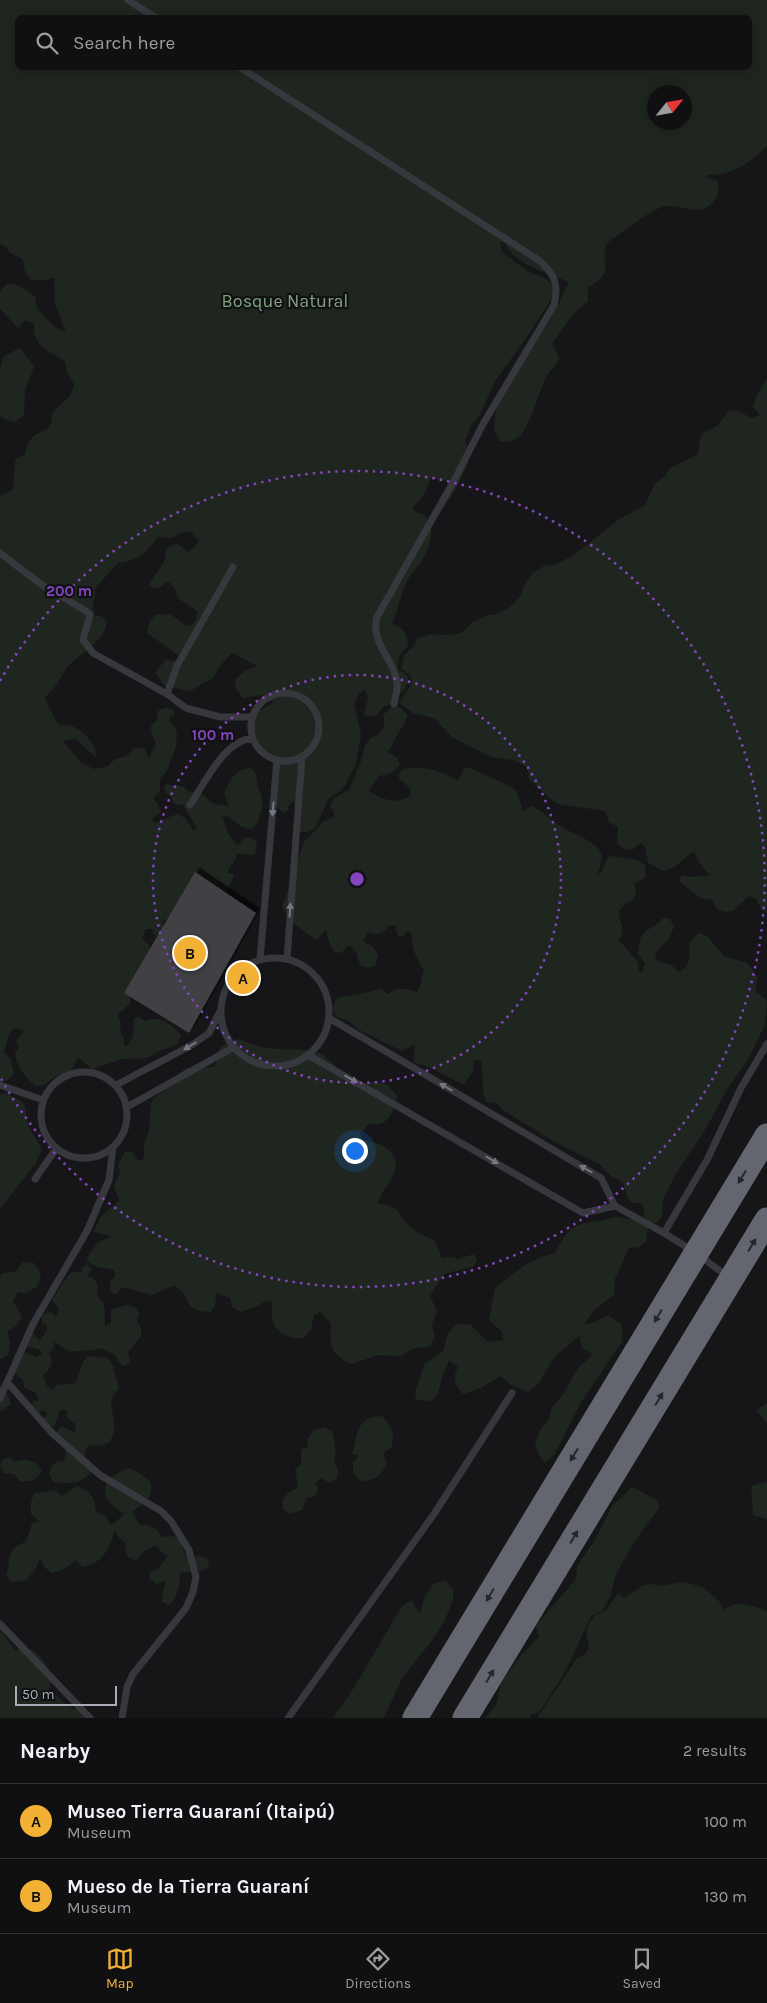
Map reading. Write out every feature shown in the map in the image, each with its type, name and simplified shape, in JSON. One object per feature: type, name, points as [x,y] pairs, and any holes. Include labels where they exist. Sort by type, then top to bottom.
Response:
[{"type":"highway","points":[[415,1718],[767,1136]]},
{"type":"highway","points":[[465,1718],[767,1220]]},
{"type":"lane","points":[[128,0],[151,15]]},
{"type":"lane","points":[[244,70],[540,261],[549,270],[556,283],[557,292],[554,305],[483,424],[456,477],[377,616],[374,627],[397,684],[394,704]]},
{"type":"lane","points":[[0,553],[42,585],[90,616],[83,640],[93,653],[167,694],[186,708],[220,717],[252,717]]},
{"type":"lane","points":[[167,694],[177,666],[233,567]]},
{"type":"lane","points":[[274,694],[291,694],[306,700],[314,708],[318,718],[317,740],[311,750],[302,757],[290,761],[277,760],[262,752],[253,738],[252,717],[257,707],[265,699],[274,694]]},
{"type":"lane","points":[[190,805],[229,748],[244,738],[253,738]]},
{"type":"lane","points":[[287,959],[302,757]]},
{"type":"lane","points":[[260,960],[277,760]]},
{"type":"lane","points":[[116,1086],[192,1045],[208,1033],[220,1010],[224,993],[232,978],[244,967],[260,960],[273,958],[287,959],[301,964],[314,974],[326,994],[328,1018],[325,1032],[318,1044],[308,1055],[294,1063],[278,1066],[262,1064],[246,1058],[234,1047],[224,1030],[220,1010]]},
{"type":"lane","points":[[328,1018],[602,1178],[614,1206],[664,1233],[732,1279]]},
{"type":"lane","points":[[664,1233],[707,1160],[741,1088],[767,1044]]},
{"type":"lane","points":[[127,1106],[234,1047]]},
{"type":"lane","points":[[308,1055],[583,1213],[614,1206]]},
{"type":"lane","points":[[75,1072],[90,1072],[104,1076],[116,1086],[123,1095],[127,1106],[127,1120],[124,1133],[113,1147],[106,1153],[94,1158],[81,1159],[68,1156],[56,1149],[42,1127],[40,1114],[43,1100],[50,1088],[61,1078],[75,1072]]},
{"type":"lane","points":[[0,1085],[43,1100]]},
{"type":"lane","points":[[0,1398],[33,1324],[87,1231],[109,1180],[113,1147]]},
{"type":"lane","points":[[35,1179],[56,1149]]},
{"type":"lane","points":[[7,1382],[52,1433],[100,1475],[161,1511],[171,1520],[189,1550],[196,1576],[194,1592],[186,1608],[133,1674],[128,1687],[122,1718]]},
{"type":"lane","points":[[288,1718],[434,1514],[512,1393]]},
{"type":"lane","points":[[0,1624],[90,1718]]},
{"type":"green space","name":"Bosque Natural","points":[[0,0],[767,0],[767,146],[734,170],[708,175],[706,178],[717,180],[718,194],[708,207],[695,210],[676,206],[662,207],[642,218],[607,243],[605,250],[605,272],[588,287],[588,301],[573,314],[552,344],[559,357],[558,361],[544,383],[521,435],[512,441],[506,442],[500,441],[494,431],[496,404],[556,309],[569,282],[524,263],[510,251],[505,243],[500,242],[502,252],[527,271],[546,279],[556,287],[555,293],[494,383],[480,415],[471,426],[465,441],[471,454],[449,500],[438,514],[433,511],[451,482],[431,478],[424,495],[413,507],[415,512],[427,518],[430,524],[431,537],[427,551],[406,583],[392,623],[402,629],[407,637],[408,646],[400,656],[398,669],[408,676],[408,682],[405,690],[399,694],[393,703],[383,707],[377,715],[371,717],[364,715],[368,697],[365,689],[359,694],[354,703],[361,733],[356,765],[342,790],[329,798],[315,828],[307,832],[299,832],[294,801],[288,806],[288,810],[283,813],[276,806],[281,761],[266,755],[248,732],[246,724],[249,719],[255,713],[274,702],[261,695],[243,698],[236,689],[235,680],[245,671],[257,666],[232,653],[220,666],[213,678],[190,691],[165,686],[155,673],[165,660],[176,661],[185,665],[181,657],[147,633],[149,623],[155,615],[170,614],[185,625],[191,626],[196,620],[197,611],[178,598],[175,589],[170,583],[166,582],[159,588],[153,588],[149,584],[164,562],[166,549],[176,543],[189,552],[199,541],[191,532],[181,533],[172,538],[157,537],[141,555],[118,563],[96,587],[93,607],[95,616],[101,616],[107,620],[102,635],[91,647],[71,663],[55,687],[45,697],[59,725],[67,725],[80,730],[92,743],[96,757],[75,739],[63,741],[81,763],[94,769],[108,766],[115,759],[127,756],[134,748],[144,748],[149,758],[156,744],[151,731],[151,725],[156,721],[158,711],[169,708],[175,712],[169,721],[174,725],[177,733],[176,746],[168,769],[160,779],[160,790],[153,799],[157,802],[161,812],[152,819],[154,823],[177,814],[185,818],[193,830],[197,828],[183,805],[175,804],[165,792],[164,787],[167,784],[184,787],[188,791],[202,794],[214,804],[229,806],[224,794],[233,776],[245,769],[251,768],[256,777],[262,798],[262,807],[259,820],[252,829],[242,827],[227,816],[222,817],[229,835],[238,845],[244,838],[249,837],[257,842],[256,852],[253,855],[237,853],[236,859],[228,870],[228,873],[232,873],[234,876],[228,889],[222,894],[171,919],[161,921],[165,927],[161,935],[156,936],[153,933],[153,929],[146,929],[142,939],[150,946],[150,963],[130,993],[130,1004],[118,1014],[121,1025],[120,1032],[124,1037],[124,1046],[128,1045],[133,1037],[134,1018],[139,1017],[145,1021],[156,1019],[169,1024],[181,1035],[178,1044],[155,1053],[148,1058],[122,1059],[92,1069],[78,1057],[72,1070],[56,1076],[44,1085],[35,1086],[24,1075],[15,1057],[15,1052],[19,1048],[16,1040],[24,1031],[15,1028],[9,1034],[4,1052],[11,1060],[14,1074],[6,1081],[0,1079],[0,496],[13,489],[16,459],[25,454],[31,439],[48,428],[51,424],[52,413],[71,395],[74,384],[67,373],[65,361],[38,342],[35,337],[34,323],[24,321],[18,328],[0,309],[0,292],[6,285],[13,283],[35,297],[37,309],[54,326],[66,333],[55,303],[54,278],[31,280],[25,271],[23,259],[10,253],[4,245],[0,244]]},
{"type":"green space","points":[[20,348],[34,367],[25,390],[24,415],[15,422],[4,419],[0,415],[0,369],[3,357]]},
{"type":"green space","points":[[767,378],[767,911],[762,911],[756,899],[749,896],[733,911],[724,912],[716,908],[713,900],[700,898],[679,881],[682,875],[692,877],[711,875],[705,870],[694,851],[673,868],[664,871],[648,863],[645,846],[641,843],[632,850],[624,849],[617,844],[618,827],[609,822],[605,811],[557,804],[529,780],[528,768],[514,760],[491,757],[453,738],[434,718],[413,713],[399,703],[412,683],[410,675],[401,669],[404,655],[412,648],[418,638],[432,634],[447,635],[461,633],[473,622],[509,608],[520,597],[525,584],[533,573],[544,566],[555,565],[575,554],[618,520],[645,505],[654,485],[665,476],[670,468],[698,454],[701,436],[706,431],[717,426],[729,411],[737,410],[751,418],[760,415],[753,407],[756,397]]},
{"type":"green space","points":[[392,707],[401,708],[408,715],[387,752],[398,758],[400,765],[392,773],[379,776],[369,791],[379,797],[395,801],[406,798],[411,795],[409,787],[400,780],[398,775],[403,769],[411,768],[432,770],[458,781],[464,768],[470,768],[510,786],[517,792],[523,811],[531,806],[535,808],[560,826],[587,840],[600,851],[602,857],[598,874],[601,873],[608,857],[611,856],[638,860],[645,865],[645,878],[635,883],[636,893],[632,901],[625,904],[619,911],[622,931],[619,940],[638,962],[639,971],[642,974],[645,964],[638,954],[641,937],[663,918],[670,919],[674,927],[668,940],[655,954],[657,961],[671,965],[680,972],[686,967],[688,962],[690,943],[699,933],[707,936],[724,956],[747,963],[757,976],[756,992],[767,1000],[765,1025],[747,1061],[726,1091],[708,1125],[675,1175],[663,1200],[662,1216],[657,1223],[651,1224],[644,1219],[642,1203],[632,1203],[628,1199],[623,1182],[611,1176],[599,1164],[558,1144],[503,1110],[496,1103],[486,1102],[483,1092],[481,1060],[474,1061],[473,1071],[464,1085],[429,1067],[413,1062],[415,1045],[402,1051],[359,1030],[350,1022],[336,1017],[333,1005],[337,998],[380,989],[388,994],[399,989],[417,992],[424,970],[412,944],[412,934],[408,931],[403,936],[398,936],[395,925],[389,926],[380,934],[368,932],[363,941],[373,947],[378,955],[375,966],[369,968],[360,965],[356,952],[349,945],[341,953],[335,952],[330,944],[326,929],[317,940],[306,933],[292,921],[282,906],[295,874],[304,842],[324,821],[334,817],[334,812],[330,806],[334,798],[349,790],[361,761],[365,745],[371,738],[377,736],[384,726],[384,714]]},
{"type":"green space","points":[[239,1039],[269,1048],[316,1052],[328,1059],[351,1081],[365,1084],[374,1081],[388,1085],[397,1096],[389,1118],[381,1123],[369,1124],[360,1134],[364,1140],[380,1144],[391,1152],[396,1163],[395,1171],[380,1196],[378,1203],[390,1206],[398,1211],[413,1228],[422,1235],[434,1240],[442,1258],[451,1257],[458,1259],[474,1254],[477,1260],[474,1266],[444,1274],[430,1296],[437,1311],[432,1325],[435,1337],[430,1346],[411,1349],[401,1356],[379,1355],[351,1364],[339,1356],[332,1348],[330,1338],[331,1323],[320,1312],[314,1315],[311,1330],[303,1338],[288,1336],[279,1331],[273,1323],[272,1302],[265,1301],[256,1307],[241,1312],[232,1307],[230,1298],[217,1293],[215,1305],[211,1312],[199,1311],[190,1306],[184,1294],[174,1285],[152,1295],[123,1287],[115,1295],[110,1290],[110,1282],[115,1277],[114,1270],[93,1266],[86,1259],[98,1242],[111,1236],[94,1232],[100,1217],[119,1201],[114,1186],[120,1172],[118,1165],[125,1152],[132,1152],[137,1159],[142,1161],[143,1159],[144,1144],[149,1131],[151,1106],[154,1099],[175,1084],[178,1076],[186,1068],[215,1067],[217,1055],[223,1045]]},
{"type":"green space","points":[[5,1093],[20,1100],[25,1107],[27,1121],[42,1149],[36,1163],[0,1209],[0,1094]]},
{"type":"green space","points":[[616,1217],[642,1219],[648,1229],[646,1242],[639,1247],[629,1248],[615,1279],[614,1295],[594,1310],[585,1324],[595,1322],[608,1315],[622,1325],[622,1342],[582,1401],[554,1455],[545,1463],[539,1455],[535,1444],[540,1430],[549,1419],[552,1407],[562,1396],[578,1368],[593,1354],[582,1348],[579,1336],[554,1357],[539,1383],[528,1392],[510,1384],[501,1376],[481,1388],[463,1394],[455,1381],[458,1367],[449,1361],[436,1397],[428,1401],[415,1399],[424,1364],[443,1351],[448,1333],[458,1323],[471,1325],[488,1342],[503,1340],[502,1332],[489,1320],[495,1288],[530,1262],[555,1253],[561,1241],[573,1228]]},
{"type":"green space","points":[[23,1262],[34,1263],[41,1274],[38,1286],[26,1293],[18,1292],[13,1301],[22,1317],[17,1325],[7,1332],[10,1342],[8,1355],[0,1360],[0,1276],[3,1273],[15,1272]]},
{"type":"green space","points":[[87,1264],[92,1269],[87,1276],[95,1280],[97,1295],[104,1304],[105,1326],[111,1323],[111,1309],[127,1305],[135,1307],[139,1313],[137,1321],[141,1328],[141,1336],[128,1352],[130,1362],[125,1366],[118,1362],[116,1356],[102,1348],[69,1351],[54,1342],[54,1348],[49,1354],[52,1361],[50,1368],[43,1375],[47,1386],[53,1390],[56,1385],[76,1383],[82,1364],[87,1356],[108,1358],[113,1366],[119,1388],[111,1404],[114,1433],[110,1442],[101,1446],[89,1445],[85,1452],[85,1462],[91,1472],[83,1479],[74,1483],[54,1482],[49,1475],[51,1469],[55,1463],[64,1461],[66,1451],[59,1440],[57,1431],[62,1426],[76,1433],[75,1424],[67,1418],[67,1411],[61,1409],[54,1427],[47,1426],[43,1419],[47,1414],[44,1410],[36,1413],[31,1408],[33,1401],[39,1401],[36,1393],[24,1387],[23,1380],[15,1374],[12,1368],[16,1360],[14,1355],[20,1350],[37,1357],[42,1354],[38,1349],[27,1347],[24,1339],[33,1334],[40,1340],[47,1331],[47,1325],[42,1323],[42,1316],[50,1311],[56,1316],[59,1309],[52,1300],[66,1278],[72,1272],[81,1272],[82,1267]]},
{"type":"green space","points":[[0,1383],[8,1395],[11,1404],[0,1412]]},
{"type":"green space","points":[[767,1403],[767,1423],[756,1410]]},
{"type":"green space","points":[[382,1416],[391,1427],[393,1435],[391,1448],[383,1453],[387,1464],[377,1477],[361,1481],[353,1473],[353,1462],[359,1456],[352,1454],[357,1433],[362,1423],[373,1417]]},
{"type":"green space","points":[[324,1427],[332,1431],[335,1443],[334,1462],[338,1469],[337,1478],[329,1483],[322,1478],[315,1483],[318,1489],[315,1496],[307,1498],[302,1510],[290,1514],[283,1509],[282,1500],[288,1493],[298,1487],[295,1469],[301,1464],[301,1449],[308,1448],[307,1440],[314,1430]]},
{"type":"green space","points":[[4,1458],[11,1458],[15,1462],[30,1461],[36,1464],[42,1471],[33,1480],[20,1481],[14,1474],[4,1473],[0,1465]]},
{"type":"green space","points":[[129,1468],[151,1482],[149,1497],[132,1512],[140,1525],[153,1528],[162,1537],[175,1536],[181,1541],[183,1550],[191,1562],[197,1556],[206,1558],[210,1566],[202,1571],[180,1573],[176,1595],[169,1605],[162,1602],[165,1581],[156,1584],[149,1578],[150,1572],[159,1568],[168,1555],[161,1552],[156,1545],[144,1551],[136,1561],[128,1557],[125,1548],[126,1543],[119,1538],[115,1530],[107,1550],[96,1562],[82,1567],[76,1560],[64,1569],[52,1573],[44,1567],[40,1557],[36,1568],[27,1580],[12,1582],[6,1575],[9,1557],[14,1548],[26,1541],[32,1524],[39,1521],[31,1514],[31,1501],[35,1493],[56,1490],[61,1496],[77,1486],[82,1488],[91,1495],[96,1511],[106,1517],[111,1525],[125,1514],[109,1502],[105,1495],[105,1489],[107,1483],[112,1478],[119,1472]]},
{"type":"green space","points":[[767,1482],[767,1519],[753,1515],[751,1486]]},
{"type":"green space","points":[[631,1487],[657,1500],[659,1508],[634,1542],[615,1576],[611,1595],[603,1610],[591,1616],[566,1670],[547,1701],[539,1712],[530,1715],[530,1718],[485,1718],[496,1705],[501,1683],[520,1656],[539,1637],[536,1625],[576,1579],[577,1566],[595,1540],[613,1504]]},
{"type":"green space","points":[[446,1581],[453,1590],[453,1599],[446,1618],[431,1642],[402,1678],[384,1718],[333,1718],[350,1694],[402,1606],[412,1600],[420,1614],[425,1596],[433,1584]]},
{"type":"green space","points":[[683,1582],[703,1587],[720,1602],[723,1610],[734,1604],[745,1604],[767,1611],[767,1718],[537,1718],[577,1658],[584,1655],[589,1648],[586,1631],[589,1624],[595,1615],[606,1610],[618,1593],[624,1598],[644,1585],[661,1586]]},
{"type":"green space","points":[[0,1630],[15,1650],[28,1648],[40,1657],[50,1673],[49,1689],[70,1707],[82,1712],[86,1718],[0,1718]]},
{"type":"building","points":[[195,872],[256,913],[189,1033],[124,993]]},
{"type":"place","name":"Mueso de la Tierra Guaraní","points":[[190,953]]},
{"type":"place","name":"Museo Tierra Guaraní (Itaipú)","points":[[243,978]]}]
